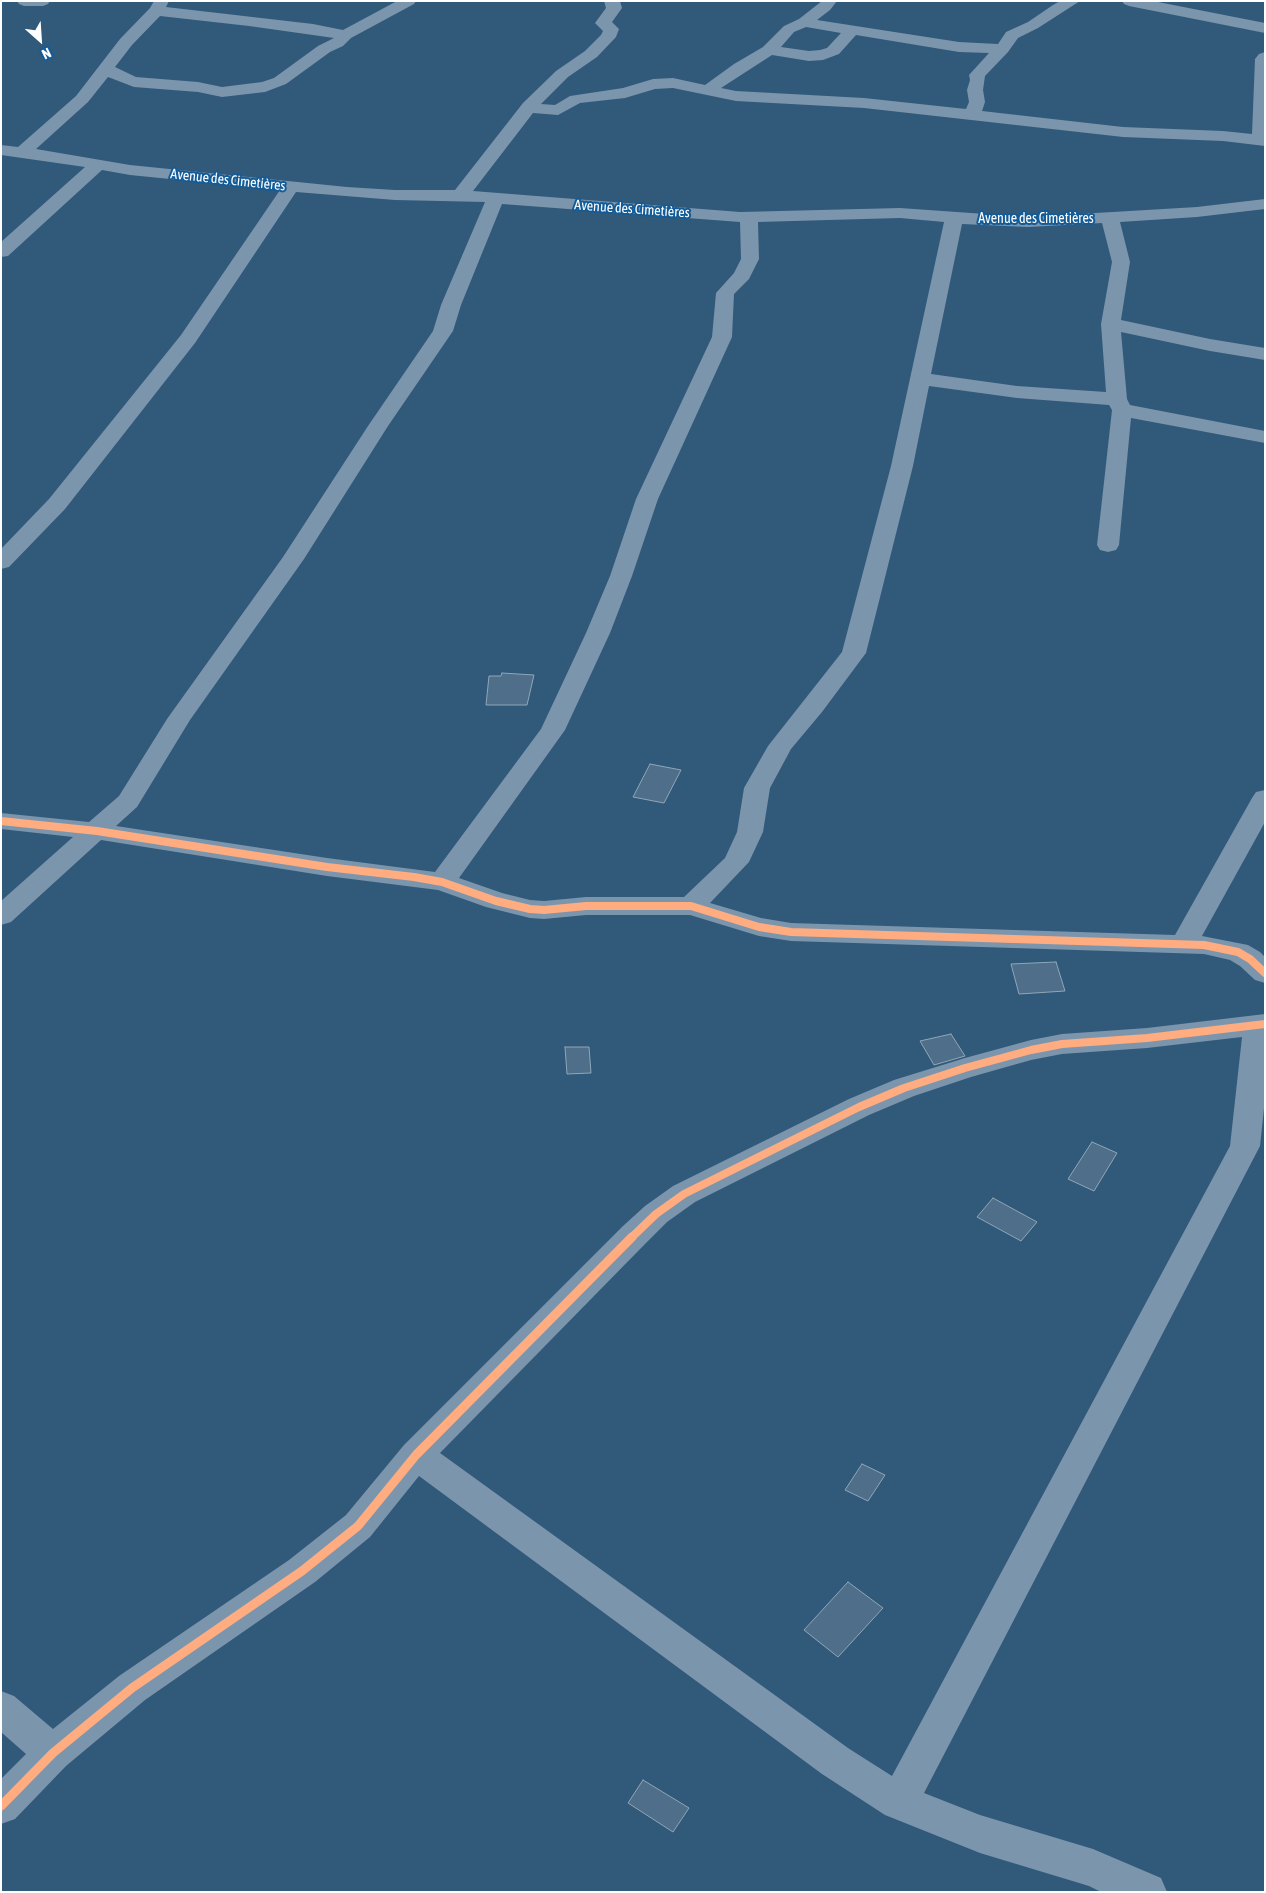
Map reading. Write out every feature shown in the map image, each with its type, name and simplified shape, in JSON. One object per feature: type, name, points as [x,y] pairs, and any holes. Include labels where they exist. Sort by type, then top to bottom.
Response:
[{"type":"street","points":[[24,1],[44,1]]},
{"type":"street","points":[[105,68],[119,77],[134,82],[198,87],[222,92],[265,87],[280,81],[324,49],[337,43],[345,35],[409,1]]},
{"type":"street","points":[[460,196],[529,107],[562,74],[591,54],[608,37],[611,31],[603,24],[614,8],[612,1]]},
{"type":"street","points":[[707,91],[740,67],[769,50],[789,29],[804,22],[824,8],[830,1]]},
{"type":"street","points":[[972,115],[977,102],[975,90],[978,80],[977,75],[1002,49],[1012,35],[1073,1]]},
{"type":"street","points":[[1129,1],[1265,28]]},
{"type":"street","points":[[22,153],[82,99],[157,4],[249,21],[345,35]]},
{"type":"street","points":[[804,22],[959,47],[1002,49]]},
{"type":"street","points":[[769,50],[809,56],[822,55],[837,48],[851,30]]},
{"type":"street","points":[[529,107],[558,110],[576,99],[625,93],[653,84],[673,83],[707,91],[767,98],[864,102],[1122,132],[1223,136],[1262,140],[1262,76],[1263,59],[1265,57]]},
{"type":"street","name":"Avenue des Cimetières","points":[[1,150],[64,158],[97,165],[380,195],[460,196],[749,217],[874,213],[1028,222],[1197,212],[1265,204]]},
{"type":"street","points":[[1,252],[97,165]]},
{"type":"street","points":[[1,562],[57,504],[188,339],[291,187]]},
{"type":"street","points":[[1,916],[128,801],[179,719],[293,558],[378,426],[443,331],[451,305],[495,199]]},
{"type":"street","points":[[442,882],[553,730],[618,584],[647,499],[722,337],[722,302],[725,293],[742,275],[750,259],[749,217]]},
{"type":"street","points":[[691,906],[736,862],[750,832],[757,788],[776,754],[854,654],[902,466],[954,217]]},
{"type":"street","points":[[1108,545],[1119,404],[1111,324],[1121,262],[1110,218]]},
{"type":"street","points":[[1111,324],[1210,345],[1265,354]]},
{"type":"street","points":[[920,379],[1119,404],[1265,437]]},
{"type":"street","points":[[1183,945],[1265,798]]},
{"type":"street","points":[[1,821],[97,831],[442,882],[496,901],[544,910],[586,906],[691,906],[759,927],[791,932],[1204,945],[1238,952],[1250,959],[1265,973]]},
{"type":"street","points":[[1203,909],[1238,952]]},
{"type":"street","points":[[1,1806],[53,1753],[132,1688],[253,1605],[331,1549],[358,1526],[416,1454],[656,1214],[684,1194],[859,1107],[904,1088],[965,1068],[1062,1044],[1146,1038],[1262,1025],[1255,1150],[900,1802]]},
{"type":"street","points":[[416,1454],[835,1761],[900,1802],[980,1834],[1093,1868],[1147,1892]]},
{"type":"street","points":[[1,1708],[53,1753]]},
{"type":"building","points":[[502,673],[534,675],[527,705],[486,705],[489,676],[501,676]]},
{"type":"building","points":[[650,764],[681,770],[664,803],[633,797]]},
{"type":"building","points":[[1056,962],[1065,991],[1019,994],[1011,964]]},
{"type":"building","points":[[951,1034],[965,1056],[934,1065],[920,1041]]},
{"type":"building","points":[[565,1047],[589,1047],[591,1073],[567,1074]]},
{"type":"building","points":[[1092,1142],[1117,1153],[1094,1191],[1068,1179]]},
{"type":"building","points":[[993,1198],[1037,1222],[1021,1241],[977,1217]]},
{"type":"building","points":[[862,1464],[885,1475],[868,1501],[845,1490]]},
{"type":"building","points":[[848,1582],[883,1608],[838,1657],[804,1630]]},
{"type":"building","points":[[643,1780],[689,1808],[673,1832],[628,1803]]},
{"type":"cycle path","points":[[1,821],[97,831],[327,867],[414,877],[442,882],[496,901],[530,909],[544,910],[586,906],[691,906],[759,927],[791,932],[1204,945],[1238,952],[1250,959],[1265,973]]},
{"type":"cycle path","points":[[1,1806],[53,1753],[132,1688],[302,1571],[358,1526],[416,1455],[634,1235],[656,1214],[684,1194],[859,1107],[904,1088],[965,1068],[1031,1050],[1062,1044],[1147,1038],[1265,1024]]}]
